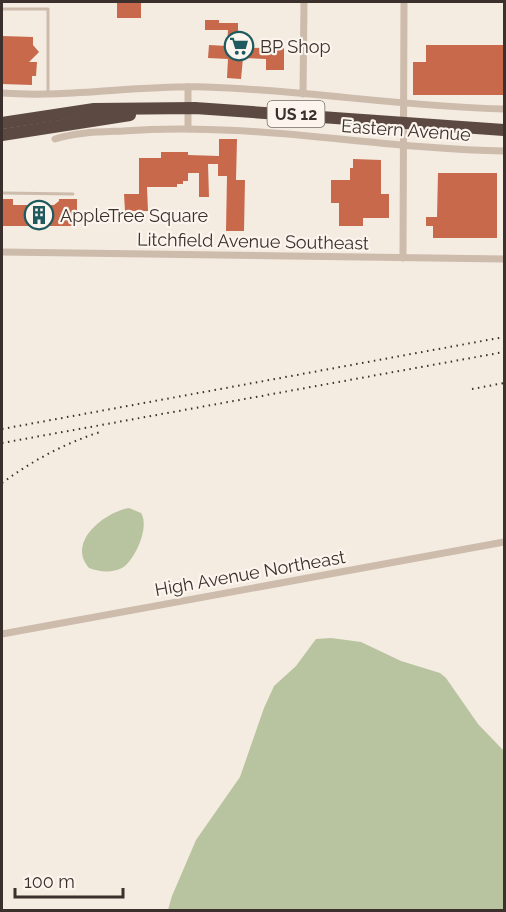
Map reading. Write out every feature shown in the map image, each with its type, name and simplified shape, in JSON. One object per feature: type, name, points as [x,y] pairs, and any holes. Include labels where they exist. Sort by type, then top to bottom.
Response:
[{"type":"highway","name":"US 12","points":[[2,135],[188,108]]},
{"type":"highway","name":"US 12","points":[[2,123],[94,109],[188,108],[504,130]]},
{"type":"street","points":[[303,94],[304,2]]},
{"type":"street","points":[[403,258],[404,2]]},
{"type":"street","points":[[188,87],[188,128]]},
{"type":"street","points":[[2,93],[48,94],[188,87],[504,109]]},
{"type":"street","name":"Eastern Avenue","points":[[55,139],[104,132],[188,128],[504,151]]},
{"type":"street","name":"Litchfield Avenue Southeast","points":[[2,252],[504,259]]},
{"type":"street","name":"High Avenue Northeast","points":[[2,634],[504,542]]},
{"type":"lane","points":[[2,9],[48,9],[48,94]]},
{"type":"lane","points":[[2,193],[73,194]]},
{"type":"green space","points":[[129,508],[141,513],[144,526],[140,543],[132,558],[122,568],[114,571],[89,568],[83,558],[82,548],[91,530],[109,515]]},
{"type":"green space","points":[[331,638],[361,642],[401,661],[440,673],[446,678],[478,724],[504,751],[504,910],[168,910],[196,840],[240,777],[274,686],[296,666],[316,639]]},
{"type":"building","points":[[117,2],[141,2],[141,18],[117,18]]},
{"type":"building","points":[[205,20],[238,23],[238,41],[251,48],[284,47],[284,70],[266,70],[266,59],[243,58],[241,79],[227,78],[228,59],[208,58],[209,45],[227,46],[228,30],[205,30]]},
{"type":"building","points":[[2,36],[33,37],[33,45],[39,52],[29,62],[37,62],[36,76],[32,76],[32,85],[2,84]]},
{"type":"building","points":[[426,45],[504,45],[504,95],[413,95],[413,62],[426,62]]},
{"type":"building","points":[[219,139],[237,139],[236,180],[245,180],[244,231],[226,231],[227,176],[218,176],[218,164],[208,164],[209,197],[199,197],[199,173],[188,173],[188,181],[177,184],[177,187],[147,187],[148,211],[125,211],[124,194],[139,194],[139,158],[161,158],[161,152],[188,152],[188,155],[219,156]]},
{"type":"building","points":[[353,159],[381,160],[381,194],[389,194],[389,218],[363,218],[363,226],[339,226],[339,203],[331,203],[331,180],[350,180]]},
{"type":"building","points":[[438,173],[497,173],[497,238],[433,238],[433,226],[426,226],[426,217],[437,217]]},
{"type":"building","name":"AppleTree Square","points":[[2,199],[13,199],[13,205],[54,205],[59,199],[77,199],[77,226],[2,226]]},
{"type":"railway","points":[[2,429],[504,337]]},
{"type":"railway","points":[[2,443],[504,352]]},
{"type":"railway","points":[[472,389],[504,383]]},
{"type":"railway","points":[[2,483],[48,454],[100,432]]},
{"type":"place","name":"BP Shop","points":[[239,46]]},
{"type":"place","name":"AppleTree Square","points":[[39,215]]}]
